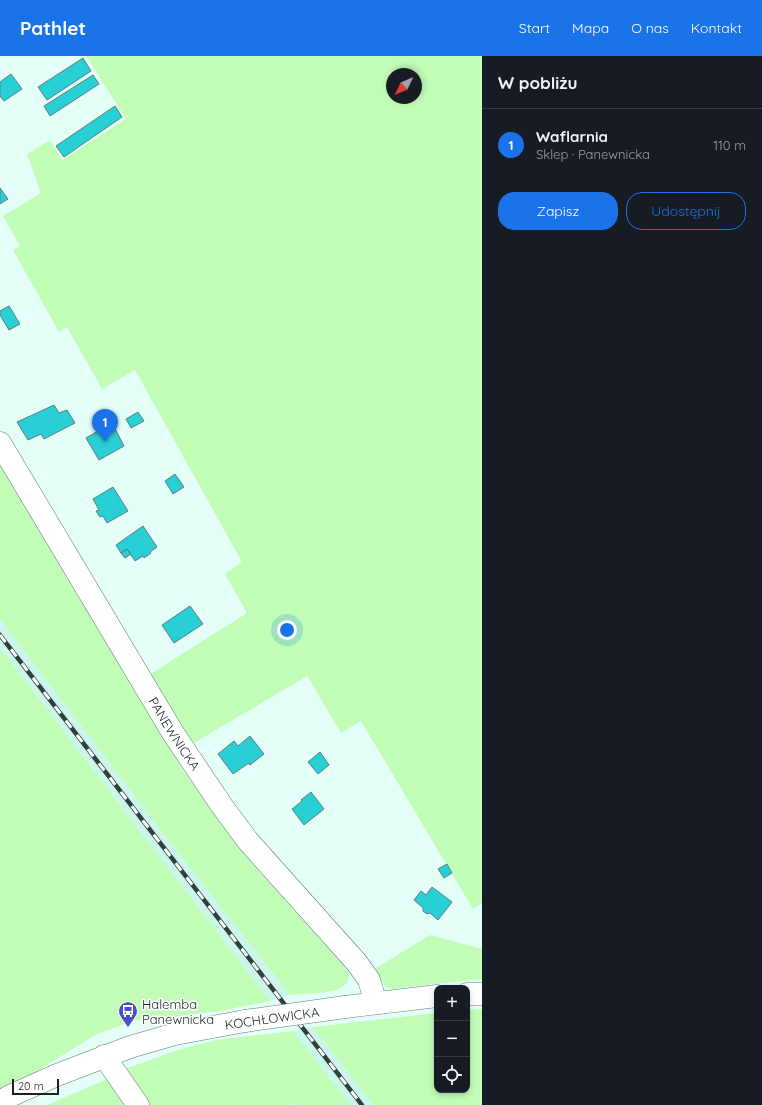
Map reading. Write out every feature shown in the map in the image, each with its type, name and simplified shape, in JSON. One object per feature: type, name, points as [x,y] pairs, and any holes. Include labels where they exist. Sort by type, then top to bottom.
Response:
[{"type":"street","name":"PANEWNICKA","points":[[0,443],[177,739],[248,841],[357,963],[369,980],[376,1003]]},
{"type":"street","points":[[470,994],[482,994]]},
{"type":"street","name":"KOCHŁOWICKA","points":[[0,1102],[50,1078],[104,1056],[142,1043],[176,1034],[245,1021],[434,996]]},
{"type":"street","points":[[104,1056],[138,1105]]},
{"type":"shaded area","points":[[0,619],[160,829],[290,995],[270,1001],[0,648]]},
{"type":"shaded area","points":[[313,1027],[373,1105],[351,1105],[293,1031]]},
{"type":"green space","points":[[86,56],[482,56],[482,903],[473,909],[361,721],[341,733],[307,676],[189,746],[149,675],[247,613],[225,574],[242,562],[135,370],[102,389],[67,327],[59,332],[13,250],[20,246],[3,216],[41,193],[27,154],[50,140],[62,160],[126,119]]},
{"type":"green space","points":[[0,460],[183,770],[243,853],[349,972],[347,982],[341,988],[316,993],[290,995],[160,829],[0,619]]},
{"type":"green space","points":[[0,648],[270,1001],[220,1011],[158,1019],[136,1020],[95,1035],[0,1094]]},
{"type":"green space","points":[[430,935],[482,949],[482,979],[393,989],[387,988],[371,971]]},
{"type":"green space","points":[[482,1009],[482,1105],[373,1105],[313,1027],[434,1013],[434,1093],[470,1093],[470,1010]]},
{"type":"green space","points":[[293,1031],[351,1105],[143,1105],[119,1071],[175,1051],[215,1040]]},
{"type":"green space","points":[[114,1076],[134,1105],[47,1105]]},
{"type":"building","points":[[83,58],[91,71],[47,100],[38,87]]},
{"type":"building","points":[[11,74],[22,89],[4,101],[0,96],[0,82]]},
{"type":"building","points":[[93,75],[99,84],[50,116],[44,106]]},
{"type":"building","points":[[115,106],[122,117],[64,157],[56,146]]},
{"type":"building","points":[[0,188],[8,199],[0,204]]},
{"type":"building","points":[[9,306],[20,324],[9,330],[0,315],[0,311]]},
{"type":"building","points":[[54,405],[59,413],[67,410],[75,423],[44,439],[41,434],[28,440],[17,422]]},
{"type":"building","points":[[138,412],[144,421],[131,428],[126,419]]},
{"type":"building","points":[[112,423],[124,446],[99,460],[86,438]]},
{"type":"building","points":[[175,474],[184,487],[173,494],[165,481]]},
{"type":"building","points":[[113,487],[128,511],[107,523],[103,516],[100,517],[96,511],[99,510],[93,499]]},
{"type":"building","points":[[143,526],[157,547],[144,558],[143,556],[135,561],[127,549],[121,553],[116,545]]},
{"type":"building","points":[[127,549],[131,554],[125,558],[121,553]]},
{"type":"building","points":[[190,606],[203,624],[174,643],[162,625]]},
{"type":"building","points":[[250,736],[264,754],[250,765],[249,763],[233,774],[218,754],[234,741],[238,746]]},
{"type":"building","points":[[320,752],[329,765],[318,774],[308,762]]},
{"type":"building","points":[[311,792],[324,809],[304,825],[292,809]]},
{"type":"building","points":[[447,864],[452,873],[444,878],[438,869]]},
{"type":"building","points":[[432,887],[452,902],[438,920],[430,913],[427,914],[423,911],[423,908],[414,900],[421,891],[426,895]]},
{"type":"railway","points":[[0,635],[362,1105]]},
{"type":"place","name":"Waflarnia","points":[[105,442]]},
{"type":"place","name":"Halemba Panewnicka","points":[[128,1028]]}]
